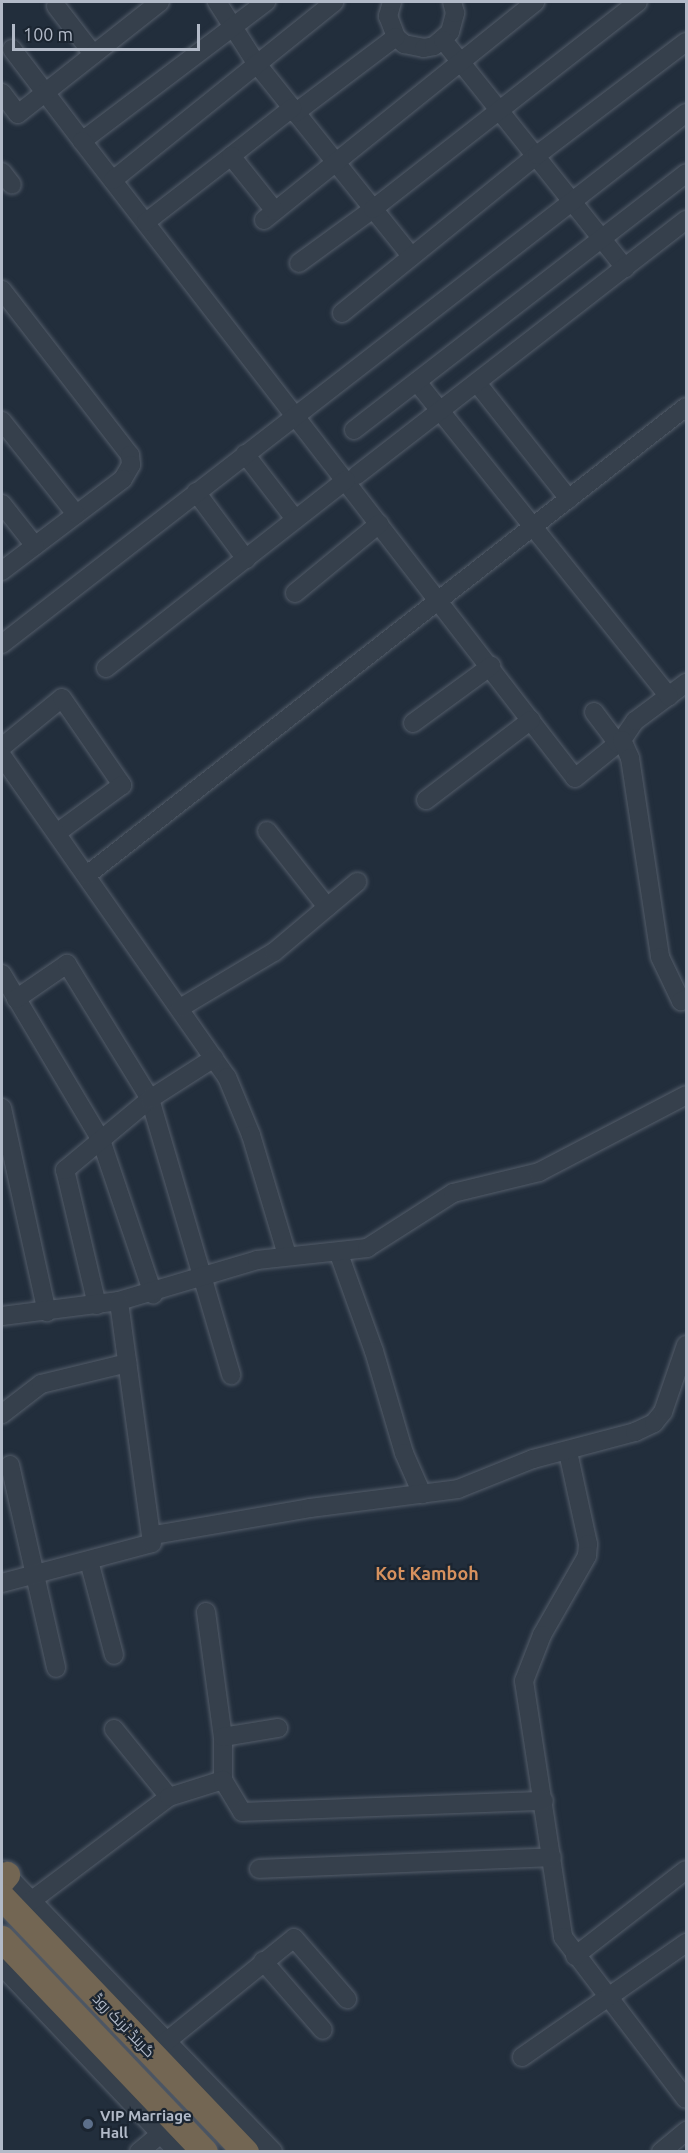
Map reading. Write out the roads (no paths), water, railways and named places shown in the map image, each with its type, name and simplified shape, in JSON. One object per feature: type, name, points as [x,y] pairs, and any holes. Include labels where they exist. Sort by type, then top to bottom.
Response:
[{"type":"highway","name":"گرینڈ ٹرنک روڈ","points":[[3,1881],[106,1993],[124,2026],[158,2047],[246,2151]]},
{"type":"highway","name":"گرینڈ ٹرنک روڈ","points":[[2,1939],[104,2046],[168,2127],[205,2151]]},
{"type":"highway","points":[[104,2046],[124,2026]]},
{"type":"street","points":[[2,93],[18,114],[93,54],[137,9],[160,2]]},
{"type":"street","points":[[217,2],[256,63],[411,256]]},
{"type":"street","points":[[82,141],[266,2]]},
{"type":"street","points":[[113,180],[334,2]]},
{"type":"street","points":[[392,2],[388,16],[396,37],[404,44],[424,48],[443,40],[454,23],[452,2]]},
{"type":"street","points":[[231,156],[270,216],[459,59],[534,2]]},
{"type":"street","points":[[298,263],[374,209],[638,2]]},
{"type":"street","points":[[56,6],[93,54]]},
{"type":"street","points":[[146,222],[231,156],[396,37]]},
{"type":"street","points":[[443,40],[626,268]]},
{"type":"street","points":[[342,313],[537,155],[687,42]]},
{"type":"street","points":[[12,49],[296,414],[351,477],[379,524],[491,666],[574,778],[620,742],[635,722],[687,683]]},
{"type":"street","points":[[2,644],[687,112]]},
{"type":"street","points":[[354,430],[687,173]]},
{"type":"street","points":[[106,668],[295,519],[441,411],[687,220]]},
{"type":"street","points":[[2,290],[130,455],[130,473],[2,571]]},
{"type":"street","points":[[417,382],[535,526],[669,697]]},
{"type":"street","points":[[477,383],[569,499]]},
{"type":"street","points":[[87,875],[441,602],[687,407]]},
{"type":"street","points":[[2,421],[76,514]]},
{"type":"street","points":[[245,454],[295,519]]},
{"type":"street","points":[[196,492],[246,558]]},
{"type":"street","points":[[2,504],[35,546]]},
{"type":"street","points":[[295,593],[379,524]]},
{"type":"street","points":[[413,723],[491,666]]},
{"type":"street","points":[[2,747],[62,698],[122,785],[57,833]]},
{"type":"street","points":[[594,712],[620,742],[630,758],[660,957],[681,1001],[687,999]]},
{"type":"street","points":[[426,800],[531,720]]},
{"type":"street","points":[[2,756],[227,1077],[251,1134],[287,1255]]},
{"type":"street","points":[[267,831],[327,907]]},
{"type":"street","points":[[180,1008],[274,952],[357,882]]},
{"type":"street","points":[[16,999],[67,964],[150,1099],[231,1375]]},
{"type":"street","points":[[2,974],[101,1140],[153,1294]]},
{"type":"street","points":[[97,1305],[65,1170],[150,1099],[214,1058]]},
{"type":"street","points":[[2,1316],[97,1305],[153,1294],[203,1276],[287,1255],[339,1254],[367,1248],[453,1193],[539,1172],[687,1095]]},
{"type":"street","points":[[2,1108],[47,1312]]},
{"type":"street","points":[[339,1254],[374,1351],[404,1453],[422,1494]]},
{"type":"street","points":[[2,1582],[34,1576],[152,1543],[154,1535],[119,1301]]},
{"type":"street","points":[[154,1535],[458,1488],[533,1459],[568,1452],[654,1423],[680,1389],[687,1345]]},
{"type":"street","points":[[2,1414],[52,1379],[127,1363]]},
{"type":"street","points":[[568,1452],[588,1544],[587,1556],[542,1635],[524,1681],[563,1937],[687,2099]]},
{"type":"street","points":[[10,1465],[56,1668]]},
{"type":"street","points":[[89,1561],[114,1655]]},
{"type":"street","points":[[206,1612],[223,1737],[223,1780],[242,1812],[544,1801]]},
{"type":"street","points":[[223,1737],[278,1728]]},
{"type":"street","points":[[114,1729],[169,1797]]},
{"type":"street","points":[[31,1901],[169,1797],[223,1780]]},
{"type":"street","points":[[259,1869],[552,1857]]},
{"type":"street","points":[[576,1956],[687,1870]]},
{"type":"street","points":[[3,1881],[31,1901],[106,1993],[158,2047],[273,2151]]},
{"type":"street","points":[[158,2047],[291,1940],[298,1940],[346,1999]]},
{"type":"street","points":[[522,2057],[687,1943]]},
{"type":"street","points":[[263,1961],[323,2030]]},
{"type":"street","points":[[6,1978],[168,2127],[178,2151]]},
{"type":"street","points":[[139,2151],[168,2127]]},
{"type":"street","points":[[661,2151],[687,2131]]},
{"type":"place","name":"VIP Marriage Hall","points":[[88,2124]]},
{"type":"district","name":"Kot Kamboh","points":[[427,1573]]}]
